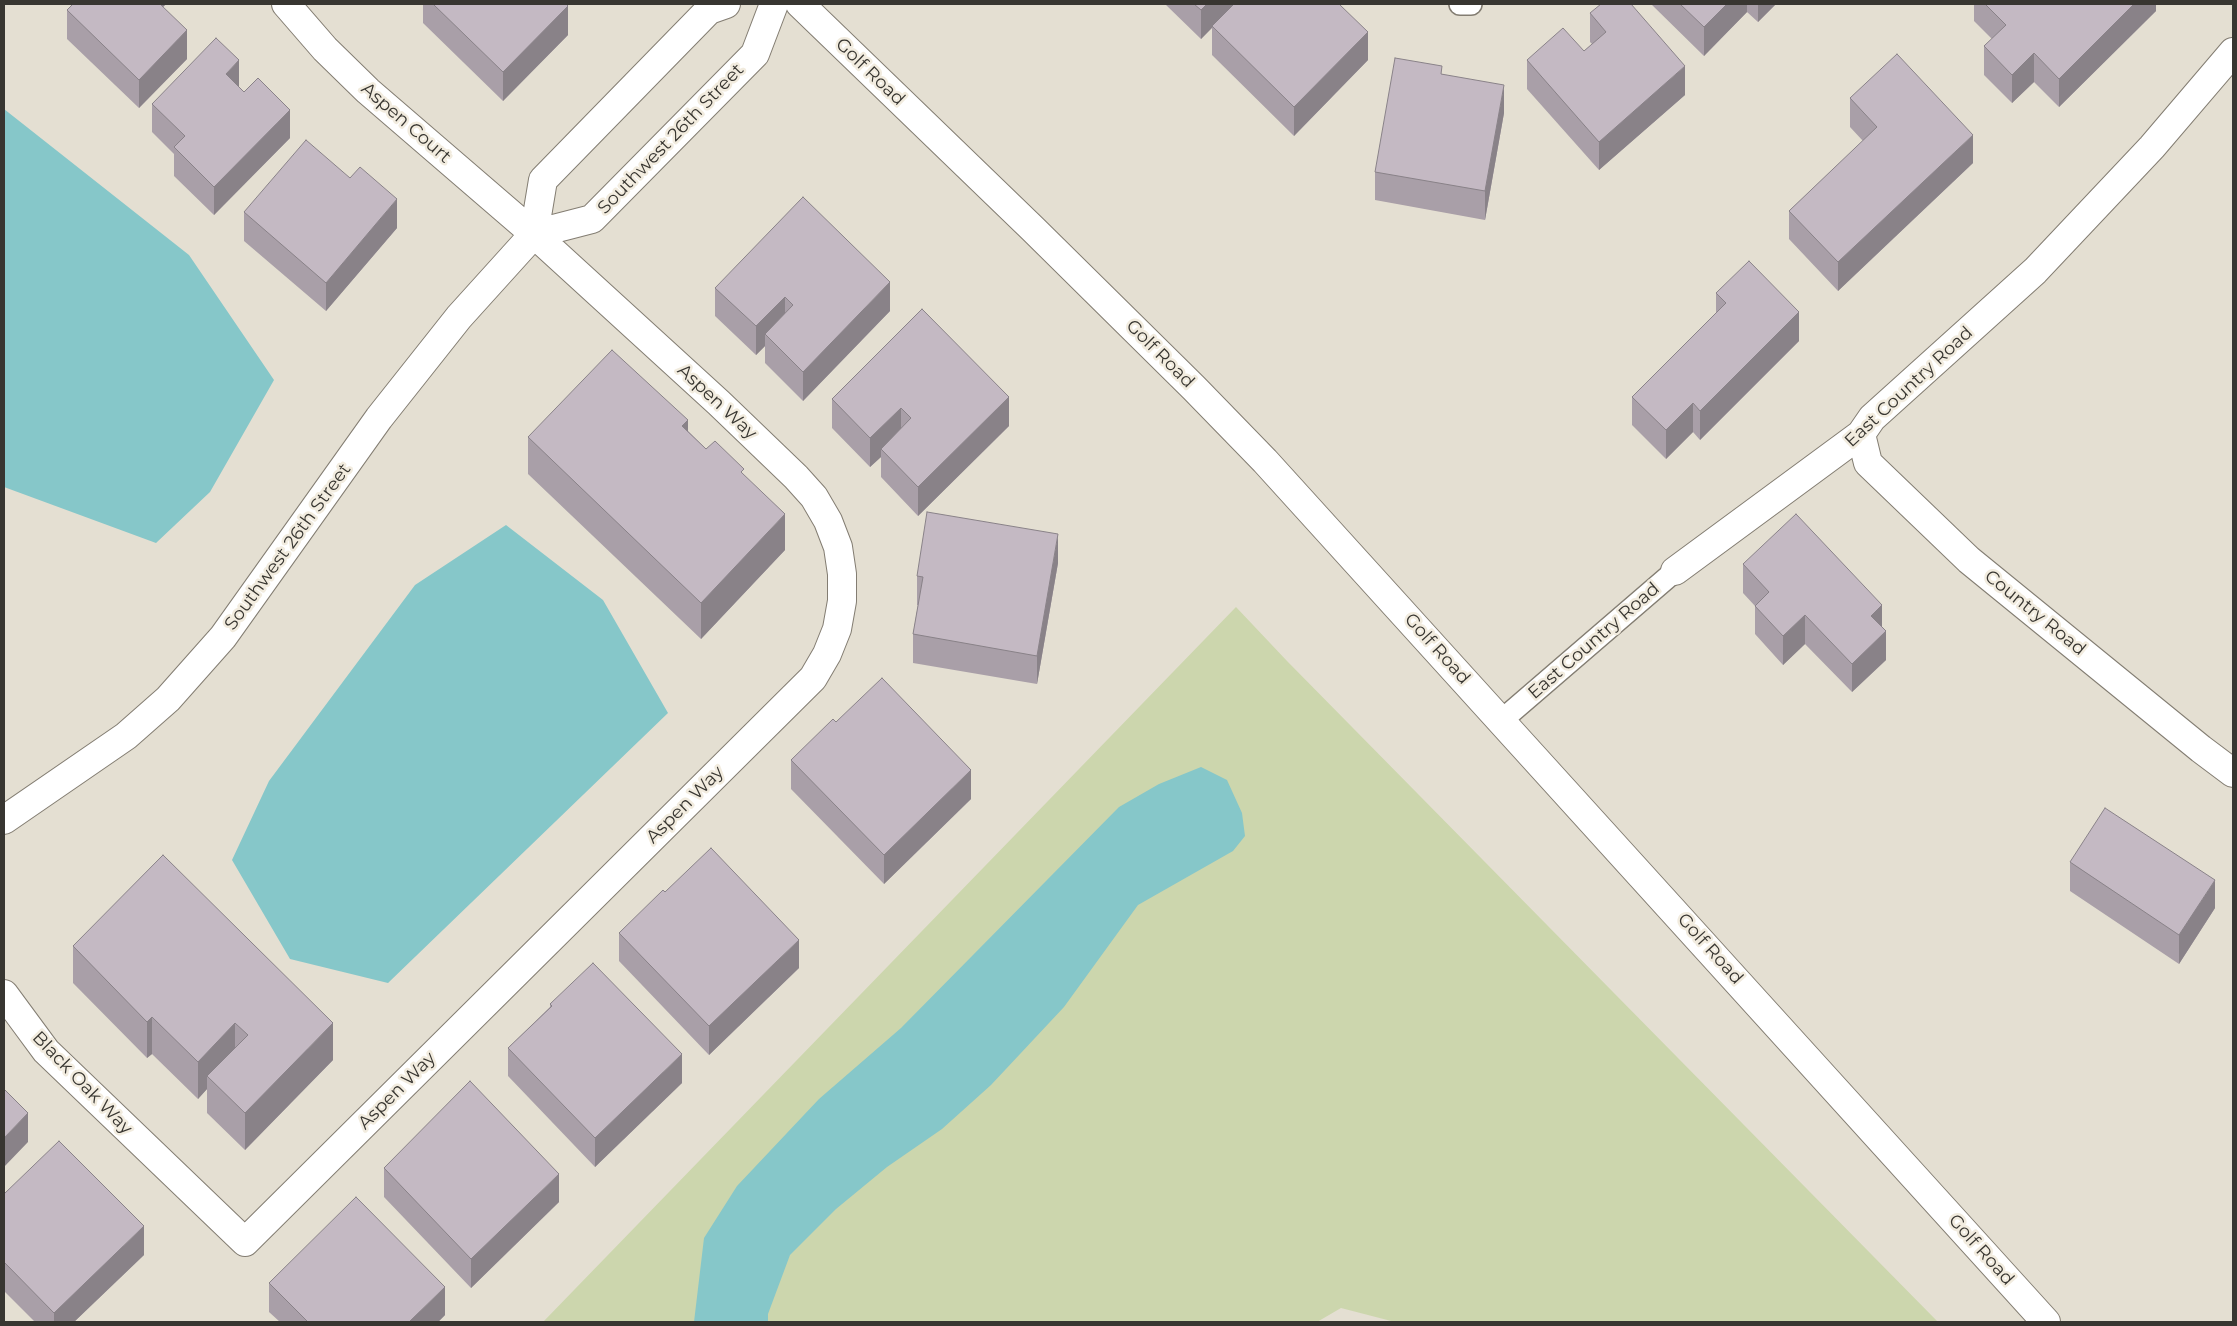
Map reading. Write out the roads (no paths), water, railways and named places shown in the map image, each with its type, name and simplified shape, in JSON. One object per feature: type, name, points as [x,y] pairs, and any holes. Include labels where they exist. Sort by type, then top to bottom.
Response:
[{"type":"street","name":"Aspen Court","points":[[286,4],[325,49],[368,91],[534,234]]},
{"type":"street","points":[[534,234],[543,180],[709,10],[726,4]]},
{"type":"street","name":"Southwest 26th Street","points":[[4,820],[126,736],[168,699],[223,637],[379,418],[459,317],[534,234],[592,219],[755,54],[774,4]]},
{"type":"street","name":"Golf Road","points":[[800,4],[1201,395],[1265,461],[1502,720],[2046,1322]]},
{"type":"street","name":"East Country Road","points":[[1675,571],[1861,434],[1872,418],[2035,271],[2152,147],[2233,52]]},
{"type":"street","name":"Aspen Way","points":[[145,1146],[245,1242],[813,678],[827,654],[837,629],[842,601],[842,574],[838,546],[828,520],[814,497],[720,403],[534,234]]},
{"type":"street","name":"Country Road","points":[[1861,434],[1868,463],[1969,560],[2233,773]]},
{"type":"street","name":"Black Oak Way","points":[[4,994],[46,1051],[145,1146]]},
{"type":"lane","points":[[1460,4],[1471,4]]},
{"type":"lane","name":"East Country Road","points":[[1502,720],[1675,571]]},
{"type":"water","points":[[4,109],[189,255],[274,380],[210,492],[156,543],[4,487]]},
{"type":"water","points":[[506,525],[603,600],[668,713],[388,983],[290,959],[232,860],[269,781],[415,585]]},
{"type":"water","points":[[1201,767],[1227,780],[1242,813],[1245,836],[1233,851],[1138,905],[1064,1007],[991,1085],[942,1129],[887,1167],[836,1209],[790,1255],[768,1314],[768,1322],[694,1322],[704,1238],[737,1186],[819,1099],[901,1028],[1119,807],[1159,784]]}]
